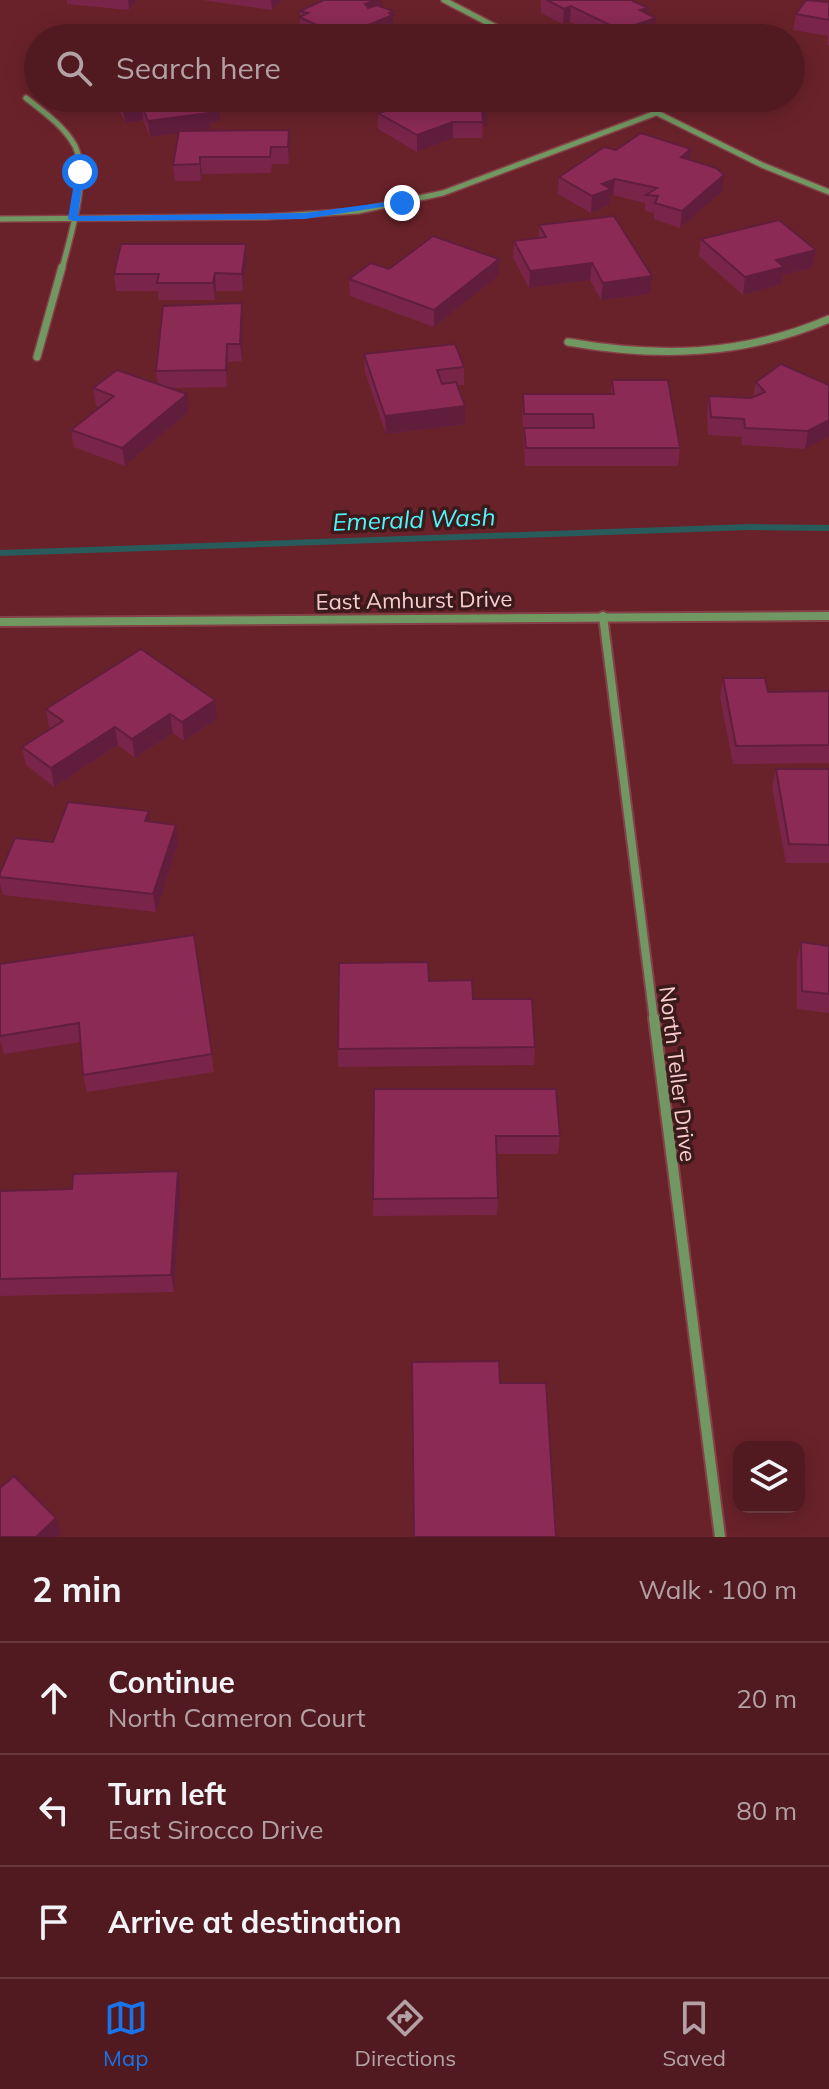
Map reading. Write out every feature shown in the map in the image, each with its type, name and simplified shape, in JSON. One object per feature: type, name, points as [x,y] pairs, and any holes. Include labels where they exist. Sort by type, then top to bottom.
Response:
[{"type":"street","points":[[449,1],[491,24]]},
{"type":"street","points":[[37,357],[73,219],[80,172],[79,155],[55,120],[44,112]]},
{"type":"street","points":[[0,219],[305,216],[402,203],[481,180],[656,113],[762,165],[829,192]]},
{"type":"street","points":[[568,342],[609,350],[700,354],[778,339],[829,319]]},
{"type":"street","name":"North Teller Drive","points":[[603,616],[720,1537]]},
{"type":"street","name":"East Amhurst Drive","points":[[0,622],[829,616]]},
{"type":"building","points":[[377,0],[365,4],[368,8],[377,5],[393,11],[389,13],[393,15],[371,24],[314,24],[299,17],[308,13],[300,11],[322,1]]},
{"type":"building","points":[[547,0],[631,0],[648,8],[640,10],[656,18],[638,24],[608,24],[571,6],[564,9]]},
{"type":"building","points":[[806,0],[829,2],[829,20],[796,14]]},
{"type":"building","points":[[144,112],[209,113],[148,121]]},
{"type":"building","points":[[482,112],[483,122],[453,122],[417,135],[378,113]]},
{"type":"building","points":[[289,130],[288,147],[271,147],[270,157],[200,157],[200,164],[173,165],[179,131]]},
{"type":"building","points":[[641,133],[691,149],[681,157],[716,168],[724,175],[682,211],[655,203],[658,196],[646,195],[657,188],[615,179],[602,184],[611,189],[592,196],[559,177],[604,147],[616,150]]},
{"type":"building","points":[[614,216],[652,276],[603,283],[592,263],[530,271],[514,241],[546,237],[539,225]]},
{"type":"building","points":[[779,220],[816,250],[776,260],[784,267],[745,277],[701,239]]},
{"type":"building","points":[[433,236],[499,259],[434,310],[349,279],[371,263],[389,269]]},
{"type":"building","points":[[121,244],[246,244],[242,274],[215,273],[213,283],[157,283],[159,274],[114,274]]},
{"type":"building","points":[[242,303],[240,344],[227,344],[226,370],[156,371],[163,306]]},
{"type":"building","points":[[455,344],[464,367],[437,370],[442,384],[456,382],[465,406],[385,416],[364,354]]},
{"type":"building","points":[[781,364],[829,385],[829,420],[808,431],[745,428],[744,419],[711,417],[709,396],[751,398],[765,392],[756,382]]},
{"type":"building","points":[[117,370],[187,394],[122,448],[71,430],[114,396],[93,388]]},
{"type":"building","points":[[612,380],[668,380],[680,448],[526,448],[524,428],[594,428],[593,414],[524,414],[523,394],[614,394]]},
{"type":"building","points":[[141,649],[215,700],[182,722],[170,714],[132,739],[115,727],[51,768],[22,747],[63,721],[46,709]]},
{"type":"building","points":[[723,678],[765,678],[768,692],[829,691],[829,745],[736,746]]},
{"type":"building","points":[[776,769],[829,769],[829,845],[789,844]]},
{"type":"building","points":[[68,802],[149,811],[145,821],[176,825],[153,894],[0,877],[15,838],[53,842]]},
{"type":"building","points":[[194,935],[212,1054],[83,1075],[79,1023],[0,1036],[0,964]]},
{"type":"building","points":[[801,942],[829,946],[829,994],[802,991]]},
{"type":"building","points":[[428,962],[429,981],[472,980],[473,999],[532,999],[535,1047],[338,1049],[339,963]]},
{"type":"building","points":[[374,1089],[556,1089],[560,1136],[496,1136],[498,1198],[373,1199]]},
{"type":"building","points":[[178,1171],[171,1275],[0,1279],[0,1191],[72,1189],[73,1174]]},
{"type":"building","points":[[499,1361],[500,1383],[546,1383],[556,1537],[414,1537],[412,1362]]},
{"type":"building","points":[[14,1476],[56,1518],[36,1537],[0,1537],[0,1488]]},
{"type":"waterway","name":"Emerald Wash","points":[[0,553],[750,527],[829,528]]},
{"type":"route","points":[[80,172],[73,219],[305,216],[402,203]]}]
